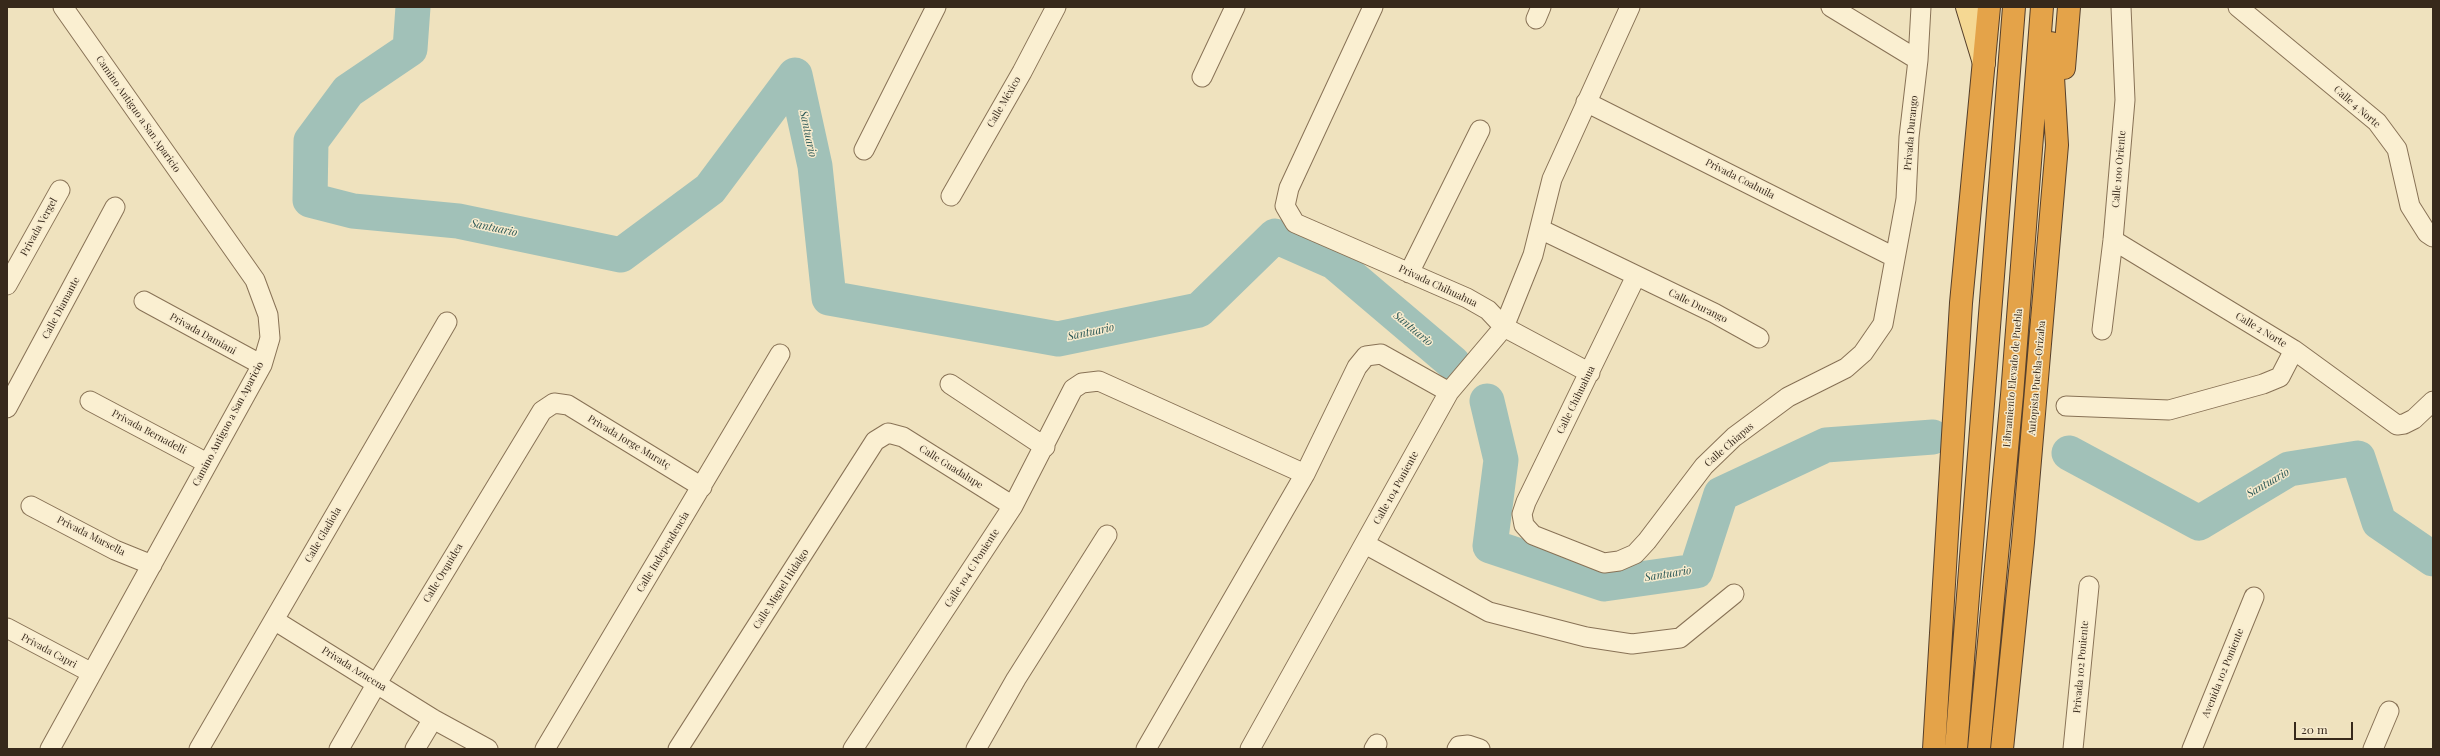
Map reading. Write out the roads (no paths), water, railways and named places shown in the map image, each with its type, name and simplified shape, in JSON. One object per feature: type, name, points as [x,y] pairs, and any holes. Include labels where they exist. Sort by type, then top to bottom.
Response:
[{"type":"highway","points":[[1934,749],[1961,303],[1989,7]]},
{"type":"highway","points":[[1956,749],[2014,7]]},
{"type":"highway","name":"Libramiento Elevado de Puebla","points":[[1979,749],[2012,395],[2042,7]]},
{"type":"highway","name":"Autopista Puebla-Orizaba","points":[[2002,749],[2023,542],[2057,145],[2051,44],[2053,7]]},
{"type":"highway","points":[[2057,145],[2069,7]]},
{"type":"main road","points":[[1967,7],[1984,64]]},
{"type":"street","name":"Camino Antiguo a San Aparicio","points":[[50,749],[262,365],[270,338],[268,315],[255,280],[63,7]]},
{"type":"street","points":[[864,150],[936,7]]},
{"type":"street","name":"Calle México","points":[[951,196],[1022,72],[1056,7]]},
{"type":"street","points":[[1202,77],[1235,7]]},
{"type":"street","name":"Privada Chihuahua","points":[[1373,7],[1289,188],[1285,206],[1295,223],[1467,298],[1488,310],[1504,326],[1590,373]]},
{"type":"street","name":"Calle 104 Poniente","points":[[1250,749],[1449,392],[1504,326],[1533,255],[1552,179],[1630,7]]},
{"type":"street","points":[[1831,7],[1918,60]]},
{"type":"street","name":"Privada Durango","points":[[1894,257],[1906,199],[1908,137],[1918,60],[1921,7]]},
{"type":"street","name":"Calle 100 Oriente","points":[[2102,330],[2113,240],[2124,100],[2121,7]]},
{"type":"street","name":"Calle 4 Norte","points":[[2238,7],[2377,122],[2397,149],[2410,206],[2427,233],[2433,237]]},
{"type":"street","name":"Privada Coahuila","points":[[1586,102],[1894,257]]},
{"type":"street","points":[[1409,273],[1480,130]]},
{"type":"street","name":"Privada Vergel","points":[[7,286],[60,190]]},
{"type":"street","name":"Calle Diamante","points":[[7,408],[115,207]]},
{"type":"street","name":"Calle Durango","points":[[1540,229],[1714,314],[1759,338]]},
{"type":"street","name":"Calle 2 Norte","points":[[2113,240],[2294,350],[2397,424],[2404,424],[2414,419],[2433,401]]},
{"type":"street","name":"Calle Chiapas","points":[[1524,525],[1533,534],[1604,563],[1619,561],[1635,554],[1647,541],[1704,466],[1734,438],[1788,397],[1846,368],[1863,353],[1883,324],[1894,257]]},
{"type":"street","name":"Calle Chihuahua","points":[[1524,525],[1522,514],[1526,502],[1636,276]]},
{"type":"street","name":"Privada Damiani","points":[[144,301],[262,365]]},
{"type":"street","name":"Calle Gladiola","points":[[199,749],[446,322]]},
{"type":"street","points":[[2066,406],[2169,410],[2263,384],[2280,377],[2294,350]]},
{"type":"street","name":"Calle Independencia","points":[[545,749],[780,354]]},
{"type":"street","points":[[1146,749],[1305,474],[1357,367],[1366,356],[1381,354],[1449,392]]},
{"type":"street","name":"Calle 104 C Poniente","points":[[853,749],[1013,506],[1045,447],[1073,389],[1082,383],[1099,381],[1305,474]]},
{"type":"street","points":[[950,384],[1045,447]]},
{"type":"street","name":"Privada Bernadelli","points":[[90,401],[207,463]]},
{"type":"street","name":"Privada Jorge Muratç","points":[[554,403],[568,405],[702,487]]},
{"type":"street","name":"Calle Orquídea","points":[[340,749],[377,683],[542,411],[554,403]]},
{"type":"street","name":"Calle Guadalupe","points":[[888,433],[903,437],[1013,506]]},
{"type":"street","name":"Calle Miguel Hidalgo","points":[[678,749],[875,441],[888,433]]},
{"type":"street","name":"Privada Marsella","points":[[31,506],[115,550],[152,565]]},
{"type":"street","points":[[976,749],[1016,679],[1107,535]]},
{"type":"street","points":[[1365,544],[1489,612],[1586,637],[1625,642],[1680,638],[1734,594]]},
{"type":"street","name":"Privada 102 Poniente","points":[[2073,749],[2089,586]]},
{"type":"street","name":"Avenida 102 Poniente","points":[[2192,749],[2254,597]]},
{"type":"street","name":"Privada Azucena","points":[[274,620],[433,719],[488,749]]},
{"type":"street","name":"Privada Capri","points":[[7,628],[92,673]]},
{"type":"street","points":[[2373,749],[2389,711]]},
{"type":"street","points":[[415,749],[433,719]]},
{"type":"street","points":[[1457,749],[1459,746],[1468,744],[1480,749]]},
{"type":"waterway","name":"Santuario","points":[[413,7],[410,49],[348,91],[311,141],[310,200],[353,211],[458,221],[621,255],[710,189],[795,75],[815,166],[829,298],[1058,339],[1199,310],[1275,236],[1334,262],[1453,363]]},
{"type":"waterway","name":"Santuario","points":[[1487,401],[1501,460],[1490,546],[1604,584],[1696,571],[1721,494],[1826,445],[1933,437]]},
{"type":"waterway","name":"Santuario","points":[[2069,453],[2199,523],[2289,469],[2358,458],[2379,522],[2433,559]]}]
